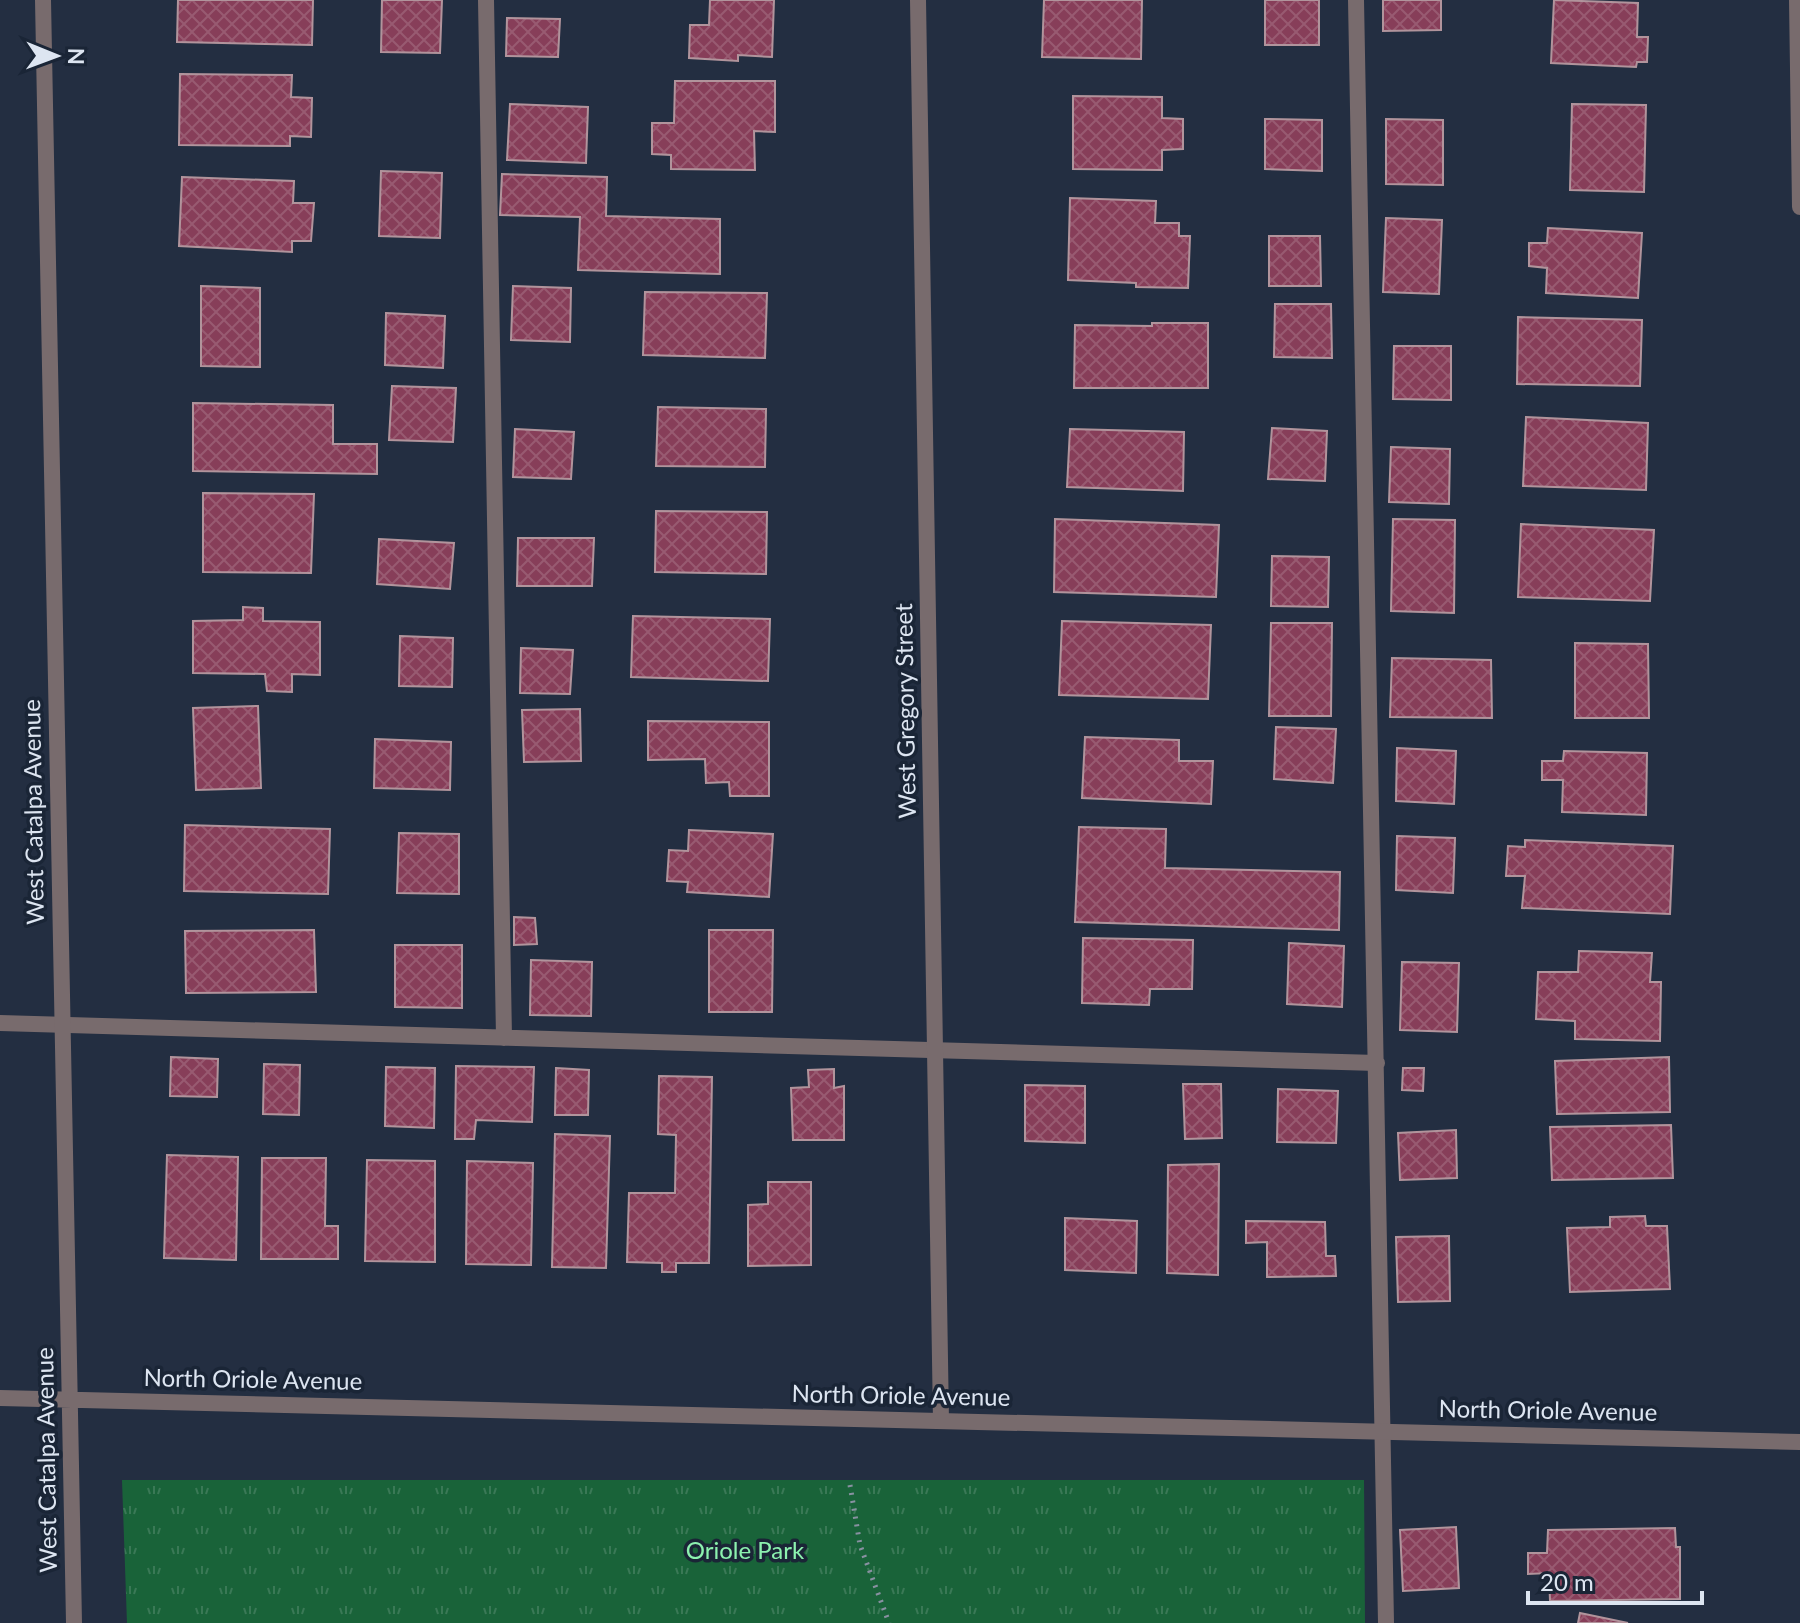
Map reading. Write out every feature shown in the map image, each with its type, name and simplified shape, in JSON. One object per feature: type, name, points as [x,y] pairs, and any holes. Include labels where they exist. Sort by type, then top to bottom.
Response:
[{"type":"street","name":"West Catalpa Avenue","points":[[43,0],[74,1623]]},
{"type":"street","points":[[486,0],[504,1038]]},
{"type":"street","name":"West Gregory Street","points":[[918,0],[941,1421]]},
{"type":"street","points":[[1356,0],[1386,1623]]},
{"type":"street","points":[[1797,0],[1800,207]]},
{"type":"street","points":[[0,1023],[1377,1063]]},
{"type":"street","name":"North Oriole Avenue","points":[[0,1398],[1800,1442]]},
{"type":"path","points":[[850,1485],[860,1545],[889,1623]]},
{"type":"green space","name":"Oriole Park","points":[[122,1480],[1364,1480],[1365,1623],[127,1623]]},
{"type":"building","points":[[178,0],[313,0],[312,45],[177,42]]},
{"type":"building","points":[[382,0],[442,0],[440,53],[381,52]]},
{"type":"building","points":[[710,0],[774,0],[772,57],[738,55],[738,61],[689,58],[690,25],[709,25]]},
{"type":"building","points":[[1044,0],[1142,0],[1141,59],[1042,57]]},
{"type":"building","points":[[1265,0],[1319,0],[1319,45],[1265,45]]},
{"type":"building","points":[[1383,0],[1441,0],[1441,30],[1383,31]]},
{"type":"building","points":[[1554,0],[1638,3],[1637,37],[1648,37],[1647,62],[1637,62],[1636,67],[1551,63]]},
{"type":"building","points":[[507,18],[560,19],[558,57],[506,56]]},
{"type":"building","points":[[180,74],[292,75],[291,97],[312,98],[311,137],[290,136],[290,146],[179,145]]},
{"type":"building","points":[[675,81],[775,81],[775,132],[754,131],[755,170],[671,169],[671,155],[652,154],[652,123],[674,123]]},
{"type":"building","points":[[1073,96],[1162,97],[1162,118],[1183,119],[1183,149],[1162,150],[1162,170],[1073,169]]},
{"type":"building","points":[[510,104],[588,107],[586,163],[507,160]]},
{"type":"building","points":[[1572,104],[1646,105],[1644,192],[1570,190]]},
{"type":"building","points":[[1265,119],[1322,120],[1322,171],[1265,169]]},
{"type":"building","points":[[1386,119],[1443,120],[1443,185],[1386,184]]},
{"type":"building","points":[[381,171],[442,173],[440,238],[379,236]]},
{"type":"building","points":[[502,174],[607,177],[606,216],[720,219],[720,274],[578,270],[580,217],[500,215]]},
{"type":"building","points":[[182,177],[294,181],[293,203],[314,203],[311,241],[292,241],[292,252],[179,246]]},
{"type":"building","points":[[1070,198],[1156,201],[1155,223],[1179,223],[1179,236],[1190,236],[1188,288],[1136,287],[1136,283],[1068,280]]},
{"type":"building","points":[[1386,218],[1442,220],[1439,294],[1383,292]]},
{"type":"building","points":[[1548,228],[1642,233],[1638,298],[1546,293],[1547,268],[1529,266],[1529,243],[1547,243]]},
{"type":"building","points":[[1269,236],[1320,236],[1321,286],[1269,286]]},
{"type":"building","points":[[201,286],[260,288],[260,367],[201,366]]},
{"type":"building","points":[[513,286],[571,288],[570,342],[511,340]]},
{"type":"building","points":[[645,292],[767,293],[765,358],[643,355]]},
{"type":"building","points":[[1275,304],[1331,304],[1332,358],[1274,357]]},
{"type":"building","points":[[386,313],[445,316],[443,368],[385,365]]},
{"type":"building","points":[[1518,317],[1642,320],[1640,386],[1517,384]]},
{"type":"building","points":[[1152,323],[1208,323],[1208,388],[1074,388],[1075,325],[1152,326]]},
{"type":"building","points":[[1394,346],[1451,346],[1451,400],[1393,399]]},
{"type":"building","points":[[392,386],[456,388],[453,442],[389,440]]},
{"type":"building","points":[[193,403],[333,405],[333,444],[377,444],[377,474],[193,471]]},
{"type":"building","points":[[658,407],[766,409],[765,467],[656,466]]},
{"type":"building","points":[[1526,417],[1648,423],[1646,490],[1523,486]]},
{"type":"building","points":[[1272,428],[1327,431],[1325,481],[1268,479]]},
{"type":"building","points":[[515,429],[574,432],[571,479],[513,477]]},
{"type":"building","points":[[1070,429],[1184,432],[1183,491],[1067,487]]},
{"type":"building","points":[[1391,447],[1450,449],[1449,504],[1389,502]]},
{"type":"building","points":[[203,493],[314,494],[311,573],[203,572]]},
{"type":"building","points":[[656,511],[767,512],[766,574],[655,572]]},
{"type":"building","points":[[1055,519],[1219,525],[1216,597],[1054,592]]},
{"type":"building","points":[[1393,519],[1455,520],[1454,613],[1391,611]]},
{"type":"building","points":[[1521,524],[1654,530],[1650,601],[1518,597]]},
{"type":"building","points":[[518,538],[594,538],[592,586],[517,586]]},
{"type":"building","points":[[379,539],[454,543],[450,589],[377,584]]},
{"type":"building","points":[[1272,556],[1329,557],[1328,607],[1271,606]]},
{"type":"building","points":[[243,607],[263,608],[263,621],[320,622],[320,675],[292,674],[292,692],[267,691],[265,674],[193,673],[193,621],[243,620]]},
{"type":"building","points":[[633,616],[770,619],[768,681],[631,677]]},
{"type":"building","points":[[1062,621],[1211,625],[1208,699],[1059,695]]},
{"type":"building","points":[[1271,623],[1332,623],[1331,716],[1269,716]]},
{"type":"building","points":[[400,636],[453,638],[452,687],[399,686]]},
{"type":"building","points":[[1575,643],[1648,644],[1649,718],[1575,718]]},
{"type":"building","points":[[521,648],[573,650],[570,694],[520,693]]},
{"type":"building","points":[[1392,658],[1491,660],[1492,718],[1390,717]]},
{"type":"building","points":[[258,706],[261,788],[196,790],[193,708]]},
{"type":"building","points":[[580,709],[581,761],[524,762],[522,710]]},
{"type":"building","points":[[648,721],[769,722],[769,796],[730,796],[729,782],[706,783],[705,759],[648,760]]},
{"type":"building","points":[[1276,727],[1336,729],[1333,783],[1274,779]]},
{"type":"building","points":[[1085,737],[1179,740],[1179,761],[1213,761],[1211,804],[1082,798]]},
{"type":"building","points":[[375,739],[451,742],[450,790],[374,788]]},
{"type":"building","points":[[1397,748],[1456,751],[1454,804],[1396,801]]},
{"type":"building","points":[[1564,751],[1647,753],[1646,815],[1562,812],[1563,780],[1542,780],[1542,761],[1563,761]]},
{"type":"building","points":[[185,825],[330,829],[328,894],[184,891]]},
{"type":"building","points":[[1079,827],[1166,829],[1165,868],[1340,872],[1339,930],[1075,922]]},
{"type":"building","points":[[689,830],[773,834],[769,897],[687,892],[688,882],[667,881],[669,850],[688,851]]},
{"type":"building","points":[[399,833],[459,834],[459,894],[397,893]]},
{"type":"building","points":[[1397,836],[1455,838],[1453,893],[1396,890]]},
{"type":"building","points":[[1525,840],[1673,846],[1670,914],[1522,908],[1525,876],[1506,876],[1508,846],[1525,847]]},
{"type":"building","points":[[514,917],[535,918],[537,944],[514,945]]},
{"type":"building","points":[[314,930],[316,992],[186,993],[185,931]]},
{"type":"building","points":[[709,930],[773,930],[772,1012],[709,1012]]},
{"type":"building","points":[[1083,938],[1193,940],[1192,989],[1150,989],[1149,1005],[1082,1003]]},
{"type":"building","points":[[1289,943],[1344,946],[1342,1007],[1287,1004]]},
{"type":"building","points":[[395,945],[462,945],[462,1008],[395,1007]]},
{"type":"building","points":[[1579,951],[1652,953],[1650,982],[1661,982],[1660,1041],[1575,1039],[1575,1021],[1536,1019],[1538,972],[1578,972]]},
{"type":"building","points":[[531,960],[592,962],[591,1016],[530,1015]]},
{"type":"building","points":[[1402,962],[1459,963],[1457,1032],[1400,1030]]},
{"type":"building","points":[[171,1057],[218,1059],[217,1097],[170,1096]]},
{"type":"building","points":[[1669,1057],[1670,1112],[1557,1114],[1555,1061]]},
{"type":"building","points":[[264,1064],[300,1065],[299,1115],[263,1114]]},
{"type":"building","points":[[456,1066],[534,1067],[532,1122],[476,1120],[474,1139],[455,1139]]},
{"type":"building","points":[[386,1067],[435,1068],[434,1128],[385,1126]]},
{"type":"building","points":[[556,1068],[589,1070],[588,1115],[555,1115]]},
{"type":"building","points":[[1403,1068],[1424,1068],[1423,1091],[1402,1090]]},
{"type":"building","points":[[834,1069],[834,1088],[844,1086],[844,1140],[793,1140],[791,1088],[809,1087],[808,1070]]},
{"type":"building","points":[[659,1076],[712,1077],[709,1263],[676,1263],[676,1272],[662,1272],[662,1263],[627,1262],[629,1193],[675,1193],[676,1135],[658,1134]]},
{"type":"building","points":[[1183,1084],[1221,1084],[1222,1138],[1185,1139]]},
{"type":"building","points":[[1025,1085],[1085,1086],[1085,1143],[1025,1141]]},
{"type":"building","points":[[1278,1089],[1338,1091],[1336,1143],[1277,1142]]},
{"type":"building","points":[[1671,1125],[1673,1178],[1552,1180],[1550,1127]]},
{"type":"building","points":[[1456,1130],[1457,1178],[1400,1180],[1398,1133]]},
{"type":"building","points":[[555,1134],[610,1136],[606,1268],[552,1267]]},
{"type":"building","points":[[167,1155],[238,1157],[236,1260],[164,1258]]},
{"type":"building","points":[[262,1158],[326,1158],[325,1226],[338,1226],[338,1259],[261,1259]]},
{"type":"building","points":[[367,1160],[435,1161],[435,1262],[365,1261]]},
{"type":"building","points":[[467,1161],[533,1163],[531,1265],[466,1264]]},
{"type":"building","points":[[1219,1164],[1218,1275],[1167,1273],[1168,1165]]},
{"type":"building","points":[[768,1182],[811,1182],[811,1265],[748,1266],[748,1205],[768,1204]]},
{"type":"building","points":[[1645,1216],[1646,1226],[1667,1226],[1670,1289],[1570,1292],[1567,1228],[1610,1227],[1610,1217]]},
{"type":"building","points":[[1065,1218],[1137,1221],[1136,1273],[1065,1270]]},
{"type":"building","points":[[1246,1221],[1325,1222],[1326,1256],[1335,1256],[1336,1276],[1267,1277],[1267,1242],[1246,1243]]},
{"type":"building","points":[[1449,1236],[1450,1301],[1398,1302],[1396,1237]]},
{"type":"building","points":[[1456,1527],[1459,1588],[1403,1591],[1400,1530]]},
{"type":"building","points":[[1675,1528],[1676,1547],[1680,1547],[1680,1599],[1550,1601],[1549,1573],[1528,1574],[1528,1553],[1547,1553],[1548,1530]]},
{"type":"building","points":[[1580,1613],[1628,1623],[1578,1623]]}]
